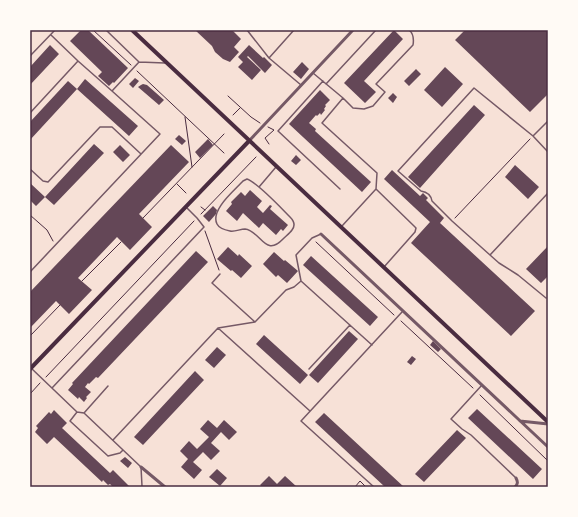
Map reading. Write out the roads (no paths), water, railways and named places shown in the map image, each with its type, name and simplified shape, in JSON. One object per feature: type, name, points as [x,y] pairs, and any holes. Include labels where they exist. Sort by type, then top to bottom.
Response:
[{"type":"main road","points":[[132,30],[548,423]]},
{"type":"main road","points":[[31,369],[249,141]]},
{"type":"street","points":[[249,141],[353,30]]},
{"type":"street","points":[[321,234],[548,447]]},
{"type":"street","points":[[520,421],[548,423]]},
{"type":"street","points":[[141,467],[164,487]]},
{"type":"street","points":[[515,487],[518,483],[516,478]]},
{"type":"lane","points":[[30,56],[55,30]]},
{"type":"lane","points":[[106,30],[139,62],[166,63]]},
{"type":"lane","points":[[247,30],[269,58],[301,85]]},
{"type":"lane","points":[[269,58],[294,30]]},
{"type":"lane","points":[[326,84],[376,30]]},
{"type":"lane","points":[[313,73],[353,108],[364,109],[373,106],[385,92],[376,84],[413,45],[414,39],[412,32],[409,30]]},
{"type":"lane","points":[[30,272],[160,134],[50,35]]},
{"type":"lane","points":[[30,113],[78,60]]},
{"type":"lane","points":[[112,91],[139,62]]},
{"type":"lane","points":[[323,81],[278,131],[340,189]]},
{"type":"lane","points":[[546,298],[518,275],[499,263],[452,221],[432,201],[428,194],[420,191],[398,171],[474,88],[533,136],[548,152]]},
{"type":"lane","points":[[341,227],[376,189],[377,173],[322,123],[343,98]]},
{"type":"lane","points":[[533,136],[548,121]]},
{"type":"lane","points":[[30,169],[43,182],[48,182],[100,127],[112,127],[141,154]]},
{"type":"lane","points":[[259,187],[276,167]]},
{"type":"lane","points":[[247,179],[259,187],[294,221],[292,230],[280,243],[275,246],[270,246],[264,243],[252,232],[246,229],[230,231],[222,229],[216,220],[217,212],[222,203],[243,181],[247,179]]},
{"type":"lane","points":[[376,189],[416,228],[415,232],[384,267]]},
{"type":"lane","points":[[490,255],[548,193]]},
{"type":"lane","points":[[52,388],[204,227],[198,218],[186,206]]},
{"type":"lane","points":[[321,234],[312,238],[296,255],[300,281],[372,345]]},
{"type":"lane","points":[[220,274],[212,283],[255,322]]},
{"type":"lane","points":[[113,440],[218,328],[255,322],[286,290],[294,287],[300,281]]},
{"type":"lane","points":[[374,487],[301,421],[403,311]]},
{"type":"lane","points":[[309,369],[350,325]]},
{"type":"lane","points":[[218,328],[310,412]]},
{"type":"lane","points":[[31,369],[77,412],[84,413],[141,467],[141,487]]},
{"type":"lane","points":[[482,384],[451,419],[471,435],[516,478]]},
{"type":"lane","points":[[84,413],[108,386]]},
{"type":"lane","points":[[77,412],[70,421],[108,456],[120,454],[123,450]]}]
